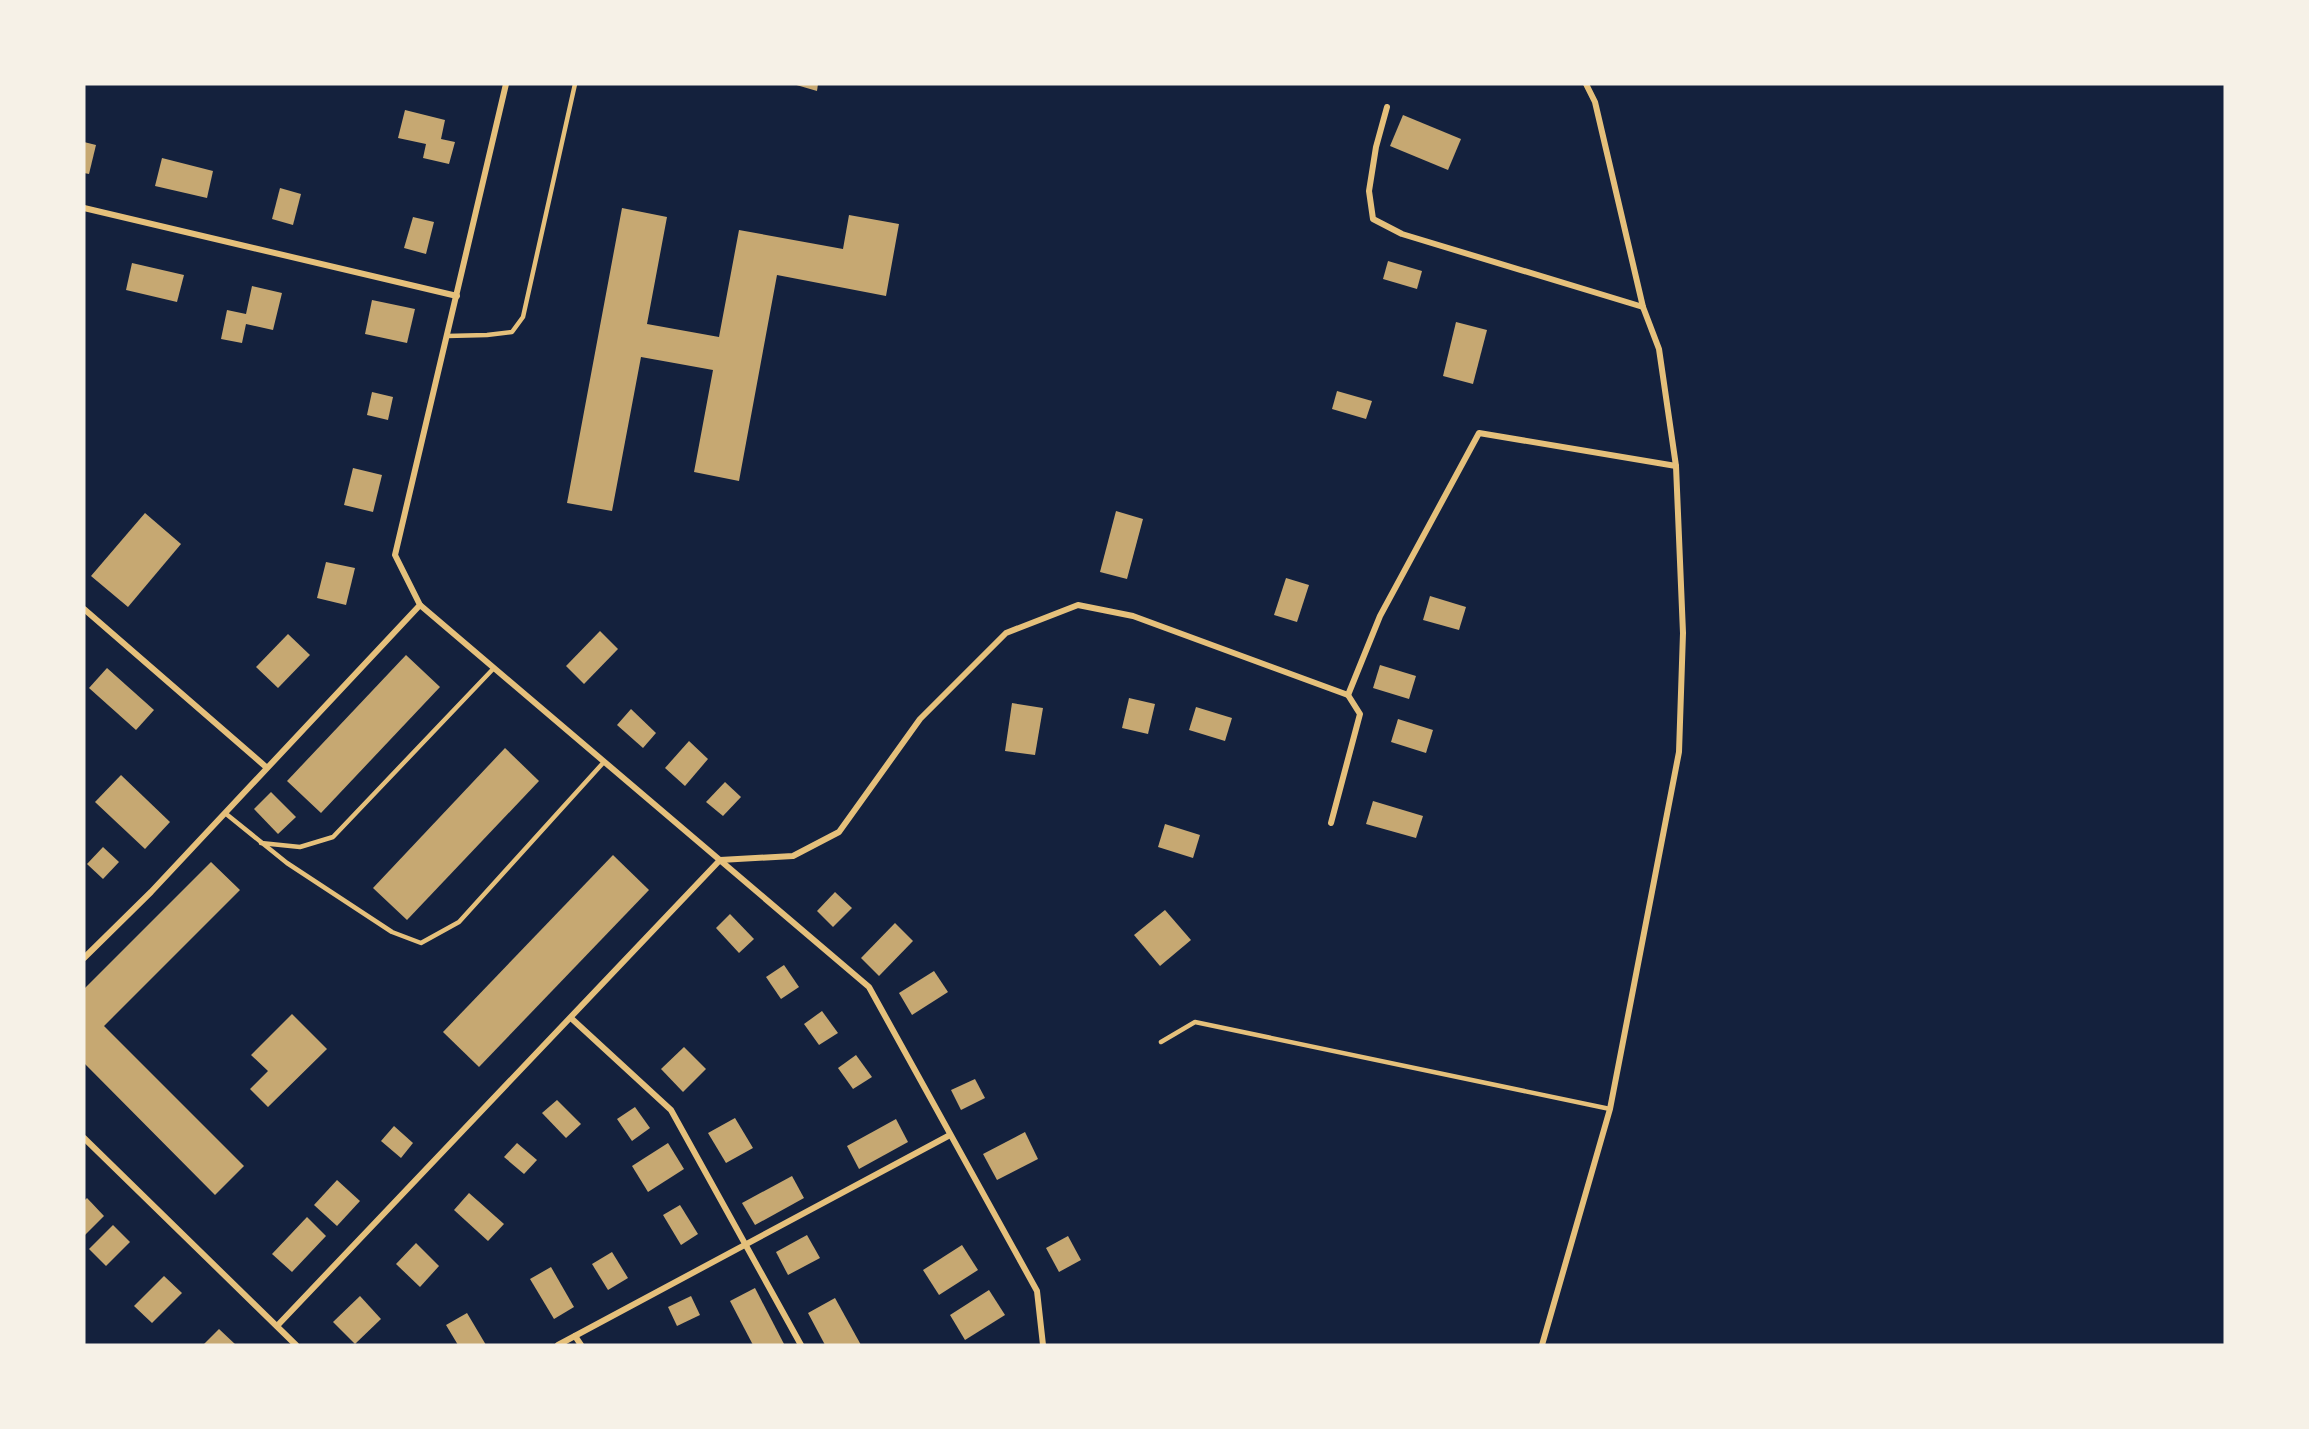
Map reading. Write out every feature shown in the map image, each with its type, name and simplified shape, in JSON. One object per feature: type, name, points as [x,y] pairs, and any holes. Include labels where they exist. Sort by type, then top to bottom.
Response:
[{"type":"street","points":[[506,84],[395,555],[420,605],[869,987],[1036,1291],[1042,1345]]},
{"type":"street","points":[[1542,1345],[1610,1109],[1679,752],[1683,633],[1677,466],[1659,349],[1643,307],[1596,102],[1586,84]]},
{"type":"street","points":[[1387,107],[1376,147],[1369,191],[1373,219],[1401,234],[1643,307]]},
{"type":"street","points":[[84,208],[456,296]]},
{"type":"street","points":[[1348,695],[1380,616],[1479,433],[1677,466]]},
{"type":"street","points":[[84,958],[151,892],[420,605]]},
{"type":"street","points":[[277,1326],[720,860],[793,856],[839,831],[920,719],[1006,633],[1078,605],[1133,616],[1348,695],[1360,714],[1331,823]]},
{"type":"street","points":[[84,609],[266,767]]},
{"type":"street","points":[[571,1018],[670,1110],[801,1345]]},
{"type":"street","points":[[558,1345],[950,1135]]},
{"type":"street","points":[[84,1138],[296,1345]]},
{"type":"street","points":[[575,1336],[581,1345]]},
{"type":"lane","points":[[447,336],[512,332],[523,316],[575,84]]},
{"type":"lane","points":[[261,843],[300,847],[333,837],[493,669]]},
{"type":"lane","points":[[225,813],[286,863],[392,932],[421,943],[459,922],[603,763]]},
{"type":"lane","points":[[1161,1042],[1196,1022],[1610,1109]]},
{"type":"building","points":[[793,84],[818,84],[817,91]]},
{"type":"building","points":[[405,110],[445,120],[441,139],[455,142],[449,164],[423,158],[426,144],[398,138]]},
{"type":"building","points":[[1403,115],[1461,139],[1448,170],[1390,146]]},
{"type":"building","points":[[84,142],[96,145],[89,174],[84,173]]},
{"type":"building","points":[[162,158],[213,171],[207,198],[155,186]]},
{"type":"building","points":[[280,188],[301,194],[293,225],[272,219]]},
{"type":"building","points":[[622,208],[667,217],[647,324],[719,337],[739,230],[843,249],[849,215],[899,224],[886,296],[777,275],[739,481],[694,472],[713,370],[641,357],[612,511],[567,503]]},
{"type":"building","points":[[413,217],[434,222],[426,254],[404,248]]},
{"type":"building","points":[[1388,261],[1422,271],[1417,289],[1383,279]]},
{"type":"building","points":[[132,263],[184,275],[177,302],[126,290]]},
{"type":"building","points":[[252,286],[282,293],[273,330],[246,324],[242,343],[221,339],[227,310],[246,314]]},
{"type":"building","points":[[372,300],[415,309],[407,343],[365,334]]},
{"type":"building","points":[[1456,322],[1487,330],[1473,384],[1443,376]]},
{"type":"building","points":[[1337,391],[1372,401],[1366,419],[1332,409]]},
{"type":"building","points":[[372,392],[393,397],[388,420],[367,415]]},
{"type":"building","points":[[353,468],[382,475],[373,512],[344,505]]},
{"type":"building","points":[[1116,511],[1143,519],[1127,579],[1100,572]]},
{"type":"building","points":[[145,513],[181,544],[128,607],[91,576]]},
{"type":"building","points":[[326,562],[355,568],[346,605],[317,598]]},
{"type":"building","points":[[1286,578],[1309,585],[1297,622],[1274,615]]},
{"type":"building","points":[[1430,596],[1466,607],[1459,630],[1423,620]]},
{"type":"building","points":[[600,631],[618,649],[584,684],[566,666]]},
{"type":"building","points":[[288,634],[310,655],[278,688],[256,667]]},
{"type":"building","points":[[406,655],[440,687],[321,813],[287,781]]},
{"type":"building","points":[[1380,665],[1416,676],[1409,699],[1373,688]]},
{"type":"building","points":[[107,668],[154,710],[136,730],[89,688]]},
{"type":"building","points":[[1129,698],[1155,704],[1148,734],[1122,728]]},
{"type":"building","points":[[1012,703],[1043,708],[1035,755],[1005,751]]},
{"type":"building","points":[[1196,707],[1232,718],[1225,741],[1189,730]]},
{"type":"building","points":[[631,709],[656,733],[643,748],[617,725]]},
{"type":"building","points":[[1398,719],[1433,730],[1426,753],[1391,742]]},
{"type":"building","points":[[689,741],[708,759],[685,786],[665,768]]},
{"type":"building","points":[[505,748],[539,781],[407,920],[373,888]]},
{"type":"building","points":[[121,775],[170,822],[145,849],[95,802]]},
{"type":"building","points":[[725,782],[741,797],[723,816],[706,802]]},
{"type":"building","points":[[271,792],[296,817],[278,834],[254,809]]},
{"type":"building","points":[[1373,801],[1423,816],[1416,838],[1366,824]]},
{"type":"building","points":[[1165,824],[1200,835],[1193,858],[1158,847]]},
{"type":"building","points":[[103,847],[119,862],[103,879],[87,864]]},
{"type":"building","points":[[613,855],[649,890],[479,1067],[443,1032]]},
{"type":"building","points":[[211,862],[240,890],[104,1026],[244,1166],[215,1195],[84,1063],[84,989]]},
{"type":"building","points":[[835,892],[852,908],[833,927],[817,911]]},
{"type":"building","points":[[1165,910],[1191,940],[1160,966],[1134,935]]},
{"type":"building","points":[[730,914],[754,939],[739,953],[716,928]]},
{"type":"building","points":[[895,923],[913,941],[879,976],[861,958]]},
{"type":"building","points":[[784,965],[799,987],[781,999],[766,977]]},
{"type":"building","points":[[934,971],[948,992],[912,1015],[899,993]]},
{"type":"building","points":[[822,1011],[838,1033],[819,1045],[804,1024]]},
{"type":"building","points":[[292,1014],[327,1049],[268,1107],[250,1089],[268,1071],[251,1055]]},
{"type":"building","points":[[684,1047],[706,1069],[683,1092],[661,1069]]},
{"type":"building","points":[[856,1055],[872,1077],[853,1089],[838,1068]]},
{"type":"building","points":[[975,1079],[985,1098],[961,1110],[951,1090]]},
{"type":"building","points":[[557,1100],[581,1124],[566,1138],[542,1113]]},
{"type":"building","points":[[635,1107],[650,1128],[632,1141],[617,1119]]},
{"type":"building","points":[[735,1118],[753,1148],[726,1163],[708,1133]]},
{"type":"building","points":[[896,1119],[908,1142],[859,1169],[847,1146]]},
{"type":"building","points":[[394,1126],[413,1143],[401,1158],[381,1141]]},
{"type":"building","points":[[1025,1132],[1038,1159],[997,1180],[983,1154]]},
{"type":"building","points":[[517,1143],[537,1160],[524,1174],[504,1157]]},
{"type":"building","points":[[668,1143],[684,1169],[648,1192],[632,1166]]},
{"type":"building","points":[[792,1176],[804,1198],[755,1225],[742,1203]]},
{"type":"building","points":[[337,1180],[360,1201],[337,1226],[314,1205]]},
{"type":"building","points":[[469,1193],[504,1224],[488,1241],[454,1210]]},
{"type":"building","points":[[87,1198],[104,1216],[84,1236],[84,1201]]},
{"type":"building","points":[[680,1205],[698,1234],[681,1245],[663,1215]]},
{"type":"building","points":[[307,1217],[326,1236],[292,1272],[272,1254]]},
{"type":"building","points":[[113,1225],[130,1242],[106,1266],[89,1249]]},
{"type":"building","points":[[807,1235],[820,1258],[788,1275],[776,1252]]},
{"type":"building","points":[[1068,1236],[1081,1260],[1059,1272],[1046,1248]]},
{"type":"building","points":[[416,1243],[439,1266],[420,1287],[396,1264]]},
{"type":"building","points":[[962,1245],[978,1270],[939,1295],[923,1270]]},
{"type":"building","points":[[612,1252],[628,1278],[608,1290],[592,1264]]},
{"type":"building","points":[[551,1267],[574,1307],[554,1319],[530,1279]]},
{"type":"building","points":[[164,1276],[182,1293],[152,1323],[134,1306]]},
{"type":"building","points":[[755,1288],[784,1344],[753,1345],[730,1301]]},
{"type":"building","points":[[989,1290],[1005,1315],[965,1340],[950,1315]]},
{"type":"building","points":[[360,1296],[381,1319],[355,1344],[333,1322]]},
{"type":"building","points":[[691,1296],[700,1315],[677,1326],[668,1307]]},
{"type":"building","points":[[835,1298],[861,1345],[825,1345],[808,1313]]},
{"type":"building","points":[[467,1313],[486,1345],[458,1345],[446,1325]]},
{"type":"building","points":[[219,1329],[236,1345],[203,1345]]}]
